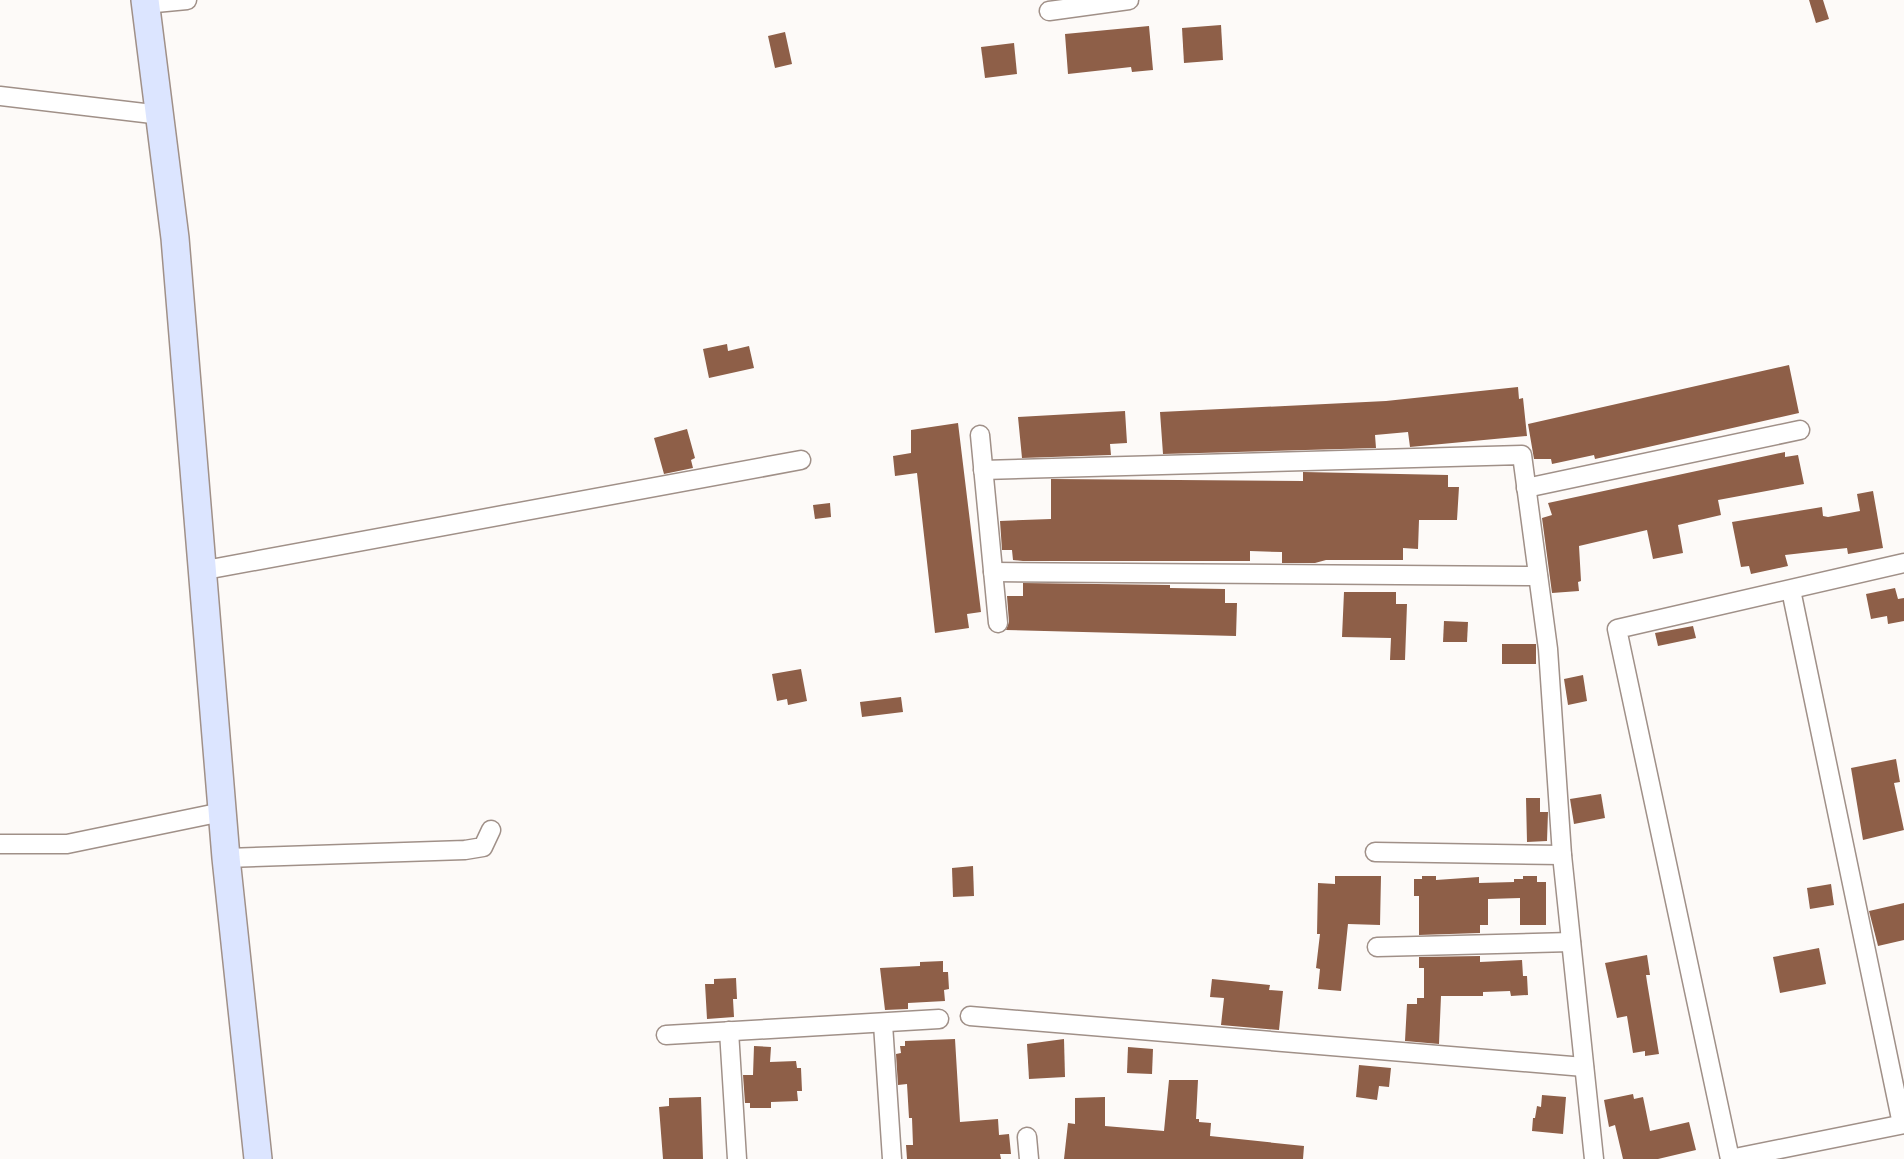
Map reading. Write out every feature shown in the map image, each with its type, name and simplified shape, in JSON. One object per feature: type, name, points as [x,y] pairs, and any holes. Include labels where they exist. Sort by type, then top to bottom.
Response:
[{"type":"main road","points":[[145,2],[175,238],[200,572],[226,858],[258,1159]]},
{"type":"street","points":[[145,2],[187,0]]},
{"type":"street","points":[[1049,10],[1129,0]]},
{"type":"street","points":[[0,96],[161,115]]},
{"type":"street","points":[[1526,488],[1800,430]]},
{"type":"street","points":[[980,435],[998,622]]},
{"type":"street","points":[[983,470],[1522,455],[1548,649],[1562,855],[1594,1159]]},
{"type":"street","points":[[200,572],[801,460]]},
{"type":"street","points":[[1791,590],[1903,1124],[1760,1156],[1730,1159],[1617,628],[1904,563]]},
{"type":"street","points":[[993,572],[1538,576]]},
{"type":"street","points":[[0,844],[67,844],[222,812]]},
{"type":"street","points":[[226,858],[465,850],[483,847],[491,830]]},
{"type":"street","points":[[1376,852],[1562,855]]},
{"type":"street","points":[[1377,947],[1571,942]]},
{"type":"street","points":[[970,1016],[1584,1067]]},
{"type":"street","points":[[666,1035],[939,1019]]},
{"type":"street","points":[[883,1024],[892,1159]]},
{"type":"street","points":[[729,1031],[737,1159]]},
{"type":"street","points":[[1027,1137],[1029,1159]]},
{"type":"building","points":[[1809,0],[1823,0],[1829,19],[1816,23]]},
{"type":"building","points":[[1221,25],[1223,60],[1184,63],[1182,28]]},
{"type":"building","points":[[1149,26],[1153,70],[1132,72],[1131,67],[1068,74],[1065,34]]},
{"type":"building","points":[[785,32],[792,64],[775,68],[768,36]]},
{"type":"building","points":[[1014,43],[1017,74],[985,78],[981,47]]},
{"type":"building","points":[[727,344],[728,351],[749,346],[754,368],[709,378],[703,349]]},
{"type":"building","points":[[1789,365],[1799,413],[1595,459],[1594,455],[1552,464],[1551,459],[1534,459],[1528,424]]},
{"type":"building","points":[[1518,387],[1519,399],[1523,398],[1527,436],[1410,447],[1408,432],[1375,435],[1376,448],[1163,454],[1160,412],[1386,401]]},
{"type":"building","points":[[1125,411],[1127,443],[1110,444],[1111,455],[1022,458],[1018,417]]},
{"type":"building","points":[[958,423],[981,612],[967,614],[969,628],[935,633],[917,473],[895,476],[893,456],[911,453],[911,430]]},
{"type":"building","points":[[687,429],[695,458],[691,460],[693,468],[664,474],[654,438]]},
{"type":"building","points":[[1785,452],[1785,457],[1798,455],[1804,484],[1718,500],[1721,515],[1678,525],[1683,553],[1653,559],[1647,530],[1579,546],[1581,581],[1578,582],[1579,591],[1552,593],[1542,518],[1552,515],[1548,503]]},
{"type":"building","points":[[1303,472],[1448,475],[1448,487],[1459,487],[1457,520],[1419,520],[1418,549],[1403,548],[1403,560],[1326,560],[1315,563],[1282,563],[1282,552],[1250,551],[1250,561],[1023,561],[1013,560],[1012,550],[1002,550],[1000,521],[1051,519],[1051,479],[1303,481]]},
{"type":"building","points":[[1873,491],[1883,548],[1848,554],[1847,548],[1785,555],[1788,566],[1751,574],[1749,566],[1741,567],[1732,522],[1822,507],[1823,516],[1828,517],[1860,511],[1857,494]]},
{"type":"building","points":[[830,503],[831,517],[815,519],[813,505]]},
{"type":"building","points":[[1023,583],[1170,585],[1170,588],[1225,589],[1225,603],[1237,603],[1236,636],[1006,630],[1009,622],[1007,596],[1023,596]]},
{"type":"building","points":[[1895,588],[1898,599],[1904,598],[1904,621],[1888,624],[1887,616],[1871,619],[1866,594]]},
{"type":"building","points":[[1344,592],[1396,592],[1396,604],[1407,604],[1405,660],[1390,660],[1391,638],[1342,637]]},
{"type":"building","points":[[1444,621],[1468,622],[1467,642],[1443,642]]},
{"type":"building","points":[[1693,626],[1696,638],[1658,646],[1655,633]]},
{"type":"building","points":[[1502,644],[1536,644],[1536,664],[1502,664]]},
{"type":"building","points":[[801,669],[807,701],[788,705],[787,699],[777,701],[772,674]]},
{"type":"building","points":[[1583,675],[1587,701],[1568,705],[1564,679]]},
{"type":"building","points":[[901,697],[903,712],[862,717],[860,702]]},
{"type":"building","points":[[1896,759],[1900,782],[1894,783],[1904,830],[1863,840],[1851,768]]},
{"type":"building","points":[[1601,794],[1605,818],[1574,824],[1570,799]]},
{"type":"building","points":[[1526,798],[1540,798],[1540,812],[1548,812],[1547,841],[1527,842]]},
{"type":"building","points":[[973,866],[974,896],[953,897],[952,868]]},
{"type":"building","points":[[1335,876],[1381,876],[1380,925],[1348,924],[1341,991],[1318,989],[1320,969],[1316,968],[1320,934],[1317,934],[1318,883],[1335,884]]},
{"type":"building","points":[[1422,876],[1436,876],[1436,880],[1479,877],[1479,883],[1514,882],[1514,879],[1523,879],[1523,876],[1537,876],[1537,882],[1546,882],[1546,925],[1520,925],[1520,898],[1488,899],[1488,925],[1480,925],[1480,933],[1419,935],[1419,896],[1414,896],[1414,879],[1422,879]]},
{"type":"building","points":[[1831,884],[1834,905],[1810,909],[1807,888]]},
{"type":"building","points":[[1904,903],[1904,940],[1878,946],[1869,911]]},
{"type":"building","points":[[1819,948],[1826,984],[1780,993],[1773,957]]},
{"type":"building","points":[[1647,955],[1650,975],[1646,975],[1659,1054],[1645,1056],[1645,1051],[1633,1053],[1627,1016],[1617,1018],[1605,963]]},
{"type":"building","points":[[1480,956],[1480,962],[1522,960],[1523,976],[1527,976],[1528,995],[1511,996],[1510,991],[1483,992],[1483,996],[1441,996],[1439,1044],[1405,1041],[1407,1004],[1417,1004],[1417,998],[1424,998],[1424,968],[1419,968],[1419,957]]},
{"type":"building","points":[[943,961],[943,972],[948,972],[949,989],[944,990],[945,1001],[908,1003],[908,1009],[885,1010],[880,968],[920,966],[920,962]]},
{"type":"building","points":[[736,978],[737,999],[733,999],[734,1017],[707,1019],[705,984],[714,984],[714,979]]},
{"type":"building","points":[[1212,979],[1270,985],[1269,990],[1283,991],[1279,1030],[1221,1025],[1224,998],[1210,997]]},
{"type":"building","points":[[955,1039],[960,1122],[998,1119],[999,1135],[1009,1134],[1011,1154],[1000,1154],[1001,1159],[907,1159],[906,1145],[913,1145],[912,1118],[909,1118],[907,1084],[898,1085],[896,1054],[901,1053],[900,1046],[905,1046],[905,1041]]},
{"type":"building","points":[[1064,1039],[1065,1077],[1029,1079],[1027,1044]]},
{"type":"building","points":[[754,1046],[771,1047],[770,1062],[796,1061],[797,1068],[801,1068],[802,1091],[797,1091],[798,1101],[771,1102],[771,1108],[750,1108],[750,1103],[745,1103],[743,1075],[753,1075]]},
{"type":"building","points":[[1128,1047],[1153,1049],[1152,1074],[1127,1073]]},
{"type":"building","points":[[1359,1065],[1391,1068],[1389,1087],[1379,1086],[1377,1100],[1356,1097]]},
{"type":"building","points":[[1169,1080],[1198,1080],[1196,1119],[1199,1119],[1199,1122],[1211,1123],[1210,1136],[1304,1146],[1303,1159],[1064,1159],[1068,1123],[1075,1124],[1075,1098],[1105,1097],[1105,1126],[1164,1131]]},
{"type":"building","points":[[1633,1094],[1634,1099],[1643,1097],[1650,1131],[1689,1122],[1696,1150],[1658,1159],[1623,1159],[1615,1125],[1609,1127],[1604,1100]]},
{"type":"building","points":[[1542,1095],[1566,1097],[1563,1134],[1532,1131],[1533,1118],[1535,1118],[1537,1106],[1541,1107]]},
{"type":"building","points":[[701,1097],[703,1159],[663,1159],[659,1107],[669,1106],[669,1098]]}]
